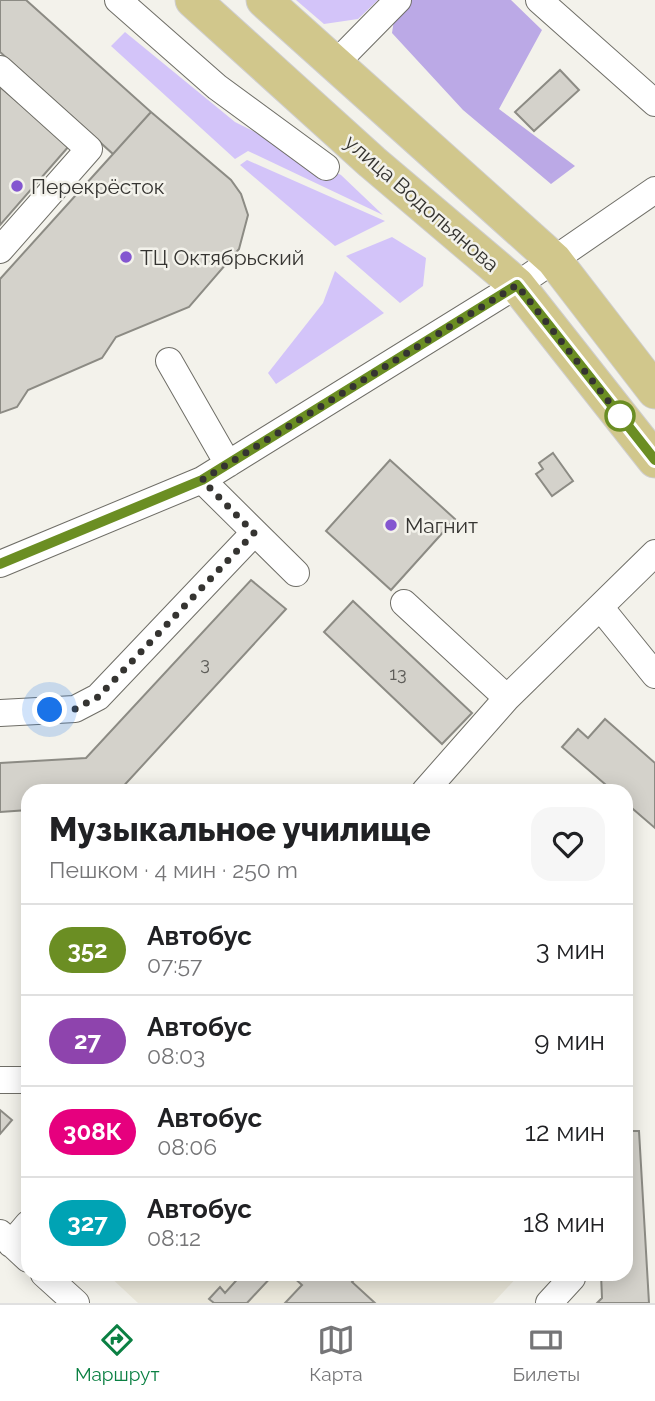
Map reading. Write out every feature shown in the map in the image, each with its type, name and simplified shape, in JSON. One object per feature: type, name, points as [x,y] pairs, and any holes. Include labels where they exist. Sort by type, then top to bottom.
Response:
[{"type":"main road","name":"улица Водопьянова","points":[[193,0],[372,162],[517,285],[655,460]]},
{"type":"main road","name":"улица Водопьянова","points":[[264,0],[554,260],[655,391]]},
{"type":"street","points":[[118,0],[218,88],[326,167]]},
{"type":"street","points":[[334,64],[398,0]]},
{"type":"street","points":[[540,0],[655,103]]},
{"type":"street","points":[[0,69],[89,149],[0,250]]},
{"type":"street","points":[[0,564],[202,480],[517,285],[655,190]]},
{"type":"street","points":[[169,361],[228,464]]},
{"type":"street","points":[[202,480],[296,573]]},
{"type":"street","points":[[0,713],[75,709],[98,697],[254,533]]},
{"type":"street","points":[[431,784],[507,698],[655,553]]},
{"type":"street","points":[[404,603],[507,698]]},
{"type":"street","points":[[600,607],[655,675]]},
{"type":"street","points":[[0,1080],[21,1080]]},
{"type":"street","points":[[52,1281],[76,1303]]},
{"type":"street","points":[[549,1303],[569,1281]]},
{"type":"shaded area","points":[[296,0],[378,0],[358,19],[324,24]]},
{"type":"shaded area","points":[[397,0],[511,0],[542,30],[499,109],[575,166],[551,184],[463,110],[392,33]]},
{"type":"shaded area","points":[[125,32],[235,122],[341,175],[383,215],[248,151],[235,159],[111,46]]},
{"type":"shaded area","points":[[247,160],[385,221],[335,246],[240,165]]},
{"type":"shaded area","points":[[392,237],[426,258],[423,286],[400,303],[346,256]]},
{"type":"shaded area","points":[[335,271],[384,313],[276,384],[268,373],[323,303]]},
{"type":"shaded area","points":[[114,1281],[513,1281],[493,1303],[138,1303]]},
{"type":"building","points":[[0,0],[26,0],[151,112],[113,154],[0,52]]},
{"type":"building","points":[[560,70],[579,90],[534,131],[515,112]]},
{"type":"building","name":"Перекрёсток","points":[[0,87],[69,146],[0,225]]},
{"type":"building","name":"ТЦ Октябрьский","points":[[151,112],[231,180],[241,194],[248,215],[239,249],[189,307],[116,337],[102,358],[28,390],[17,407],[0,413],[0,279]]},
{"type":"building","points":[[553,453],[573,481],[552,496],[536,474],[543,469],[539,463]]},
{"type":"building","name":"Магнит","points":[[390,460],[455,519],[391,590],[326,531]]},
{"type":"building","points":[[251,580],[286,609],[125,784],[21,784],[21,810],[0,812],[0,763],[86,758]]},
{"type":"building","points":[[353,601],[472,713],[442,744],[324,632]]},
{"type":"building","points":[[605,719],[655,763],[655,828],[633,809],[633,784],[605,784],[562,747],[578,729],[588,738]]},
{"type":"building","points":[[0,1110],[12,1120],[0,1134]]},
{"type":"building","points":[[633,1131],[639,1131],[649,1303],[597,1303],[602,1298],[601,1281],[633,1281]]},
{"type":"building","points":[[236,1281],[267,1281],[247,1303],[214,1303],[209,1299],[220,1287],[225,1293]]},
{"type":"building","points":[[298,1281],[353,1281],[375,1303],[285,1303],[302,1285]]},
{"type":"bus line","name":"352","points":[[0,564],[202,480],[517,285],[655,460]]},
{"type":"place","name":"Перекрёсток","points":[[17,186]]},
{"type":"place","name":"ТЦ Октябрьский","points":[[126,257]]},
{"type":"place","name":"Магнит","points":[[391,525]]},
{"type":"route","points":[[50,710],[75,709],[98,697],[254,533],[202,480],[517,285],[620,416]]}]
